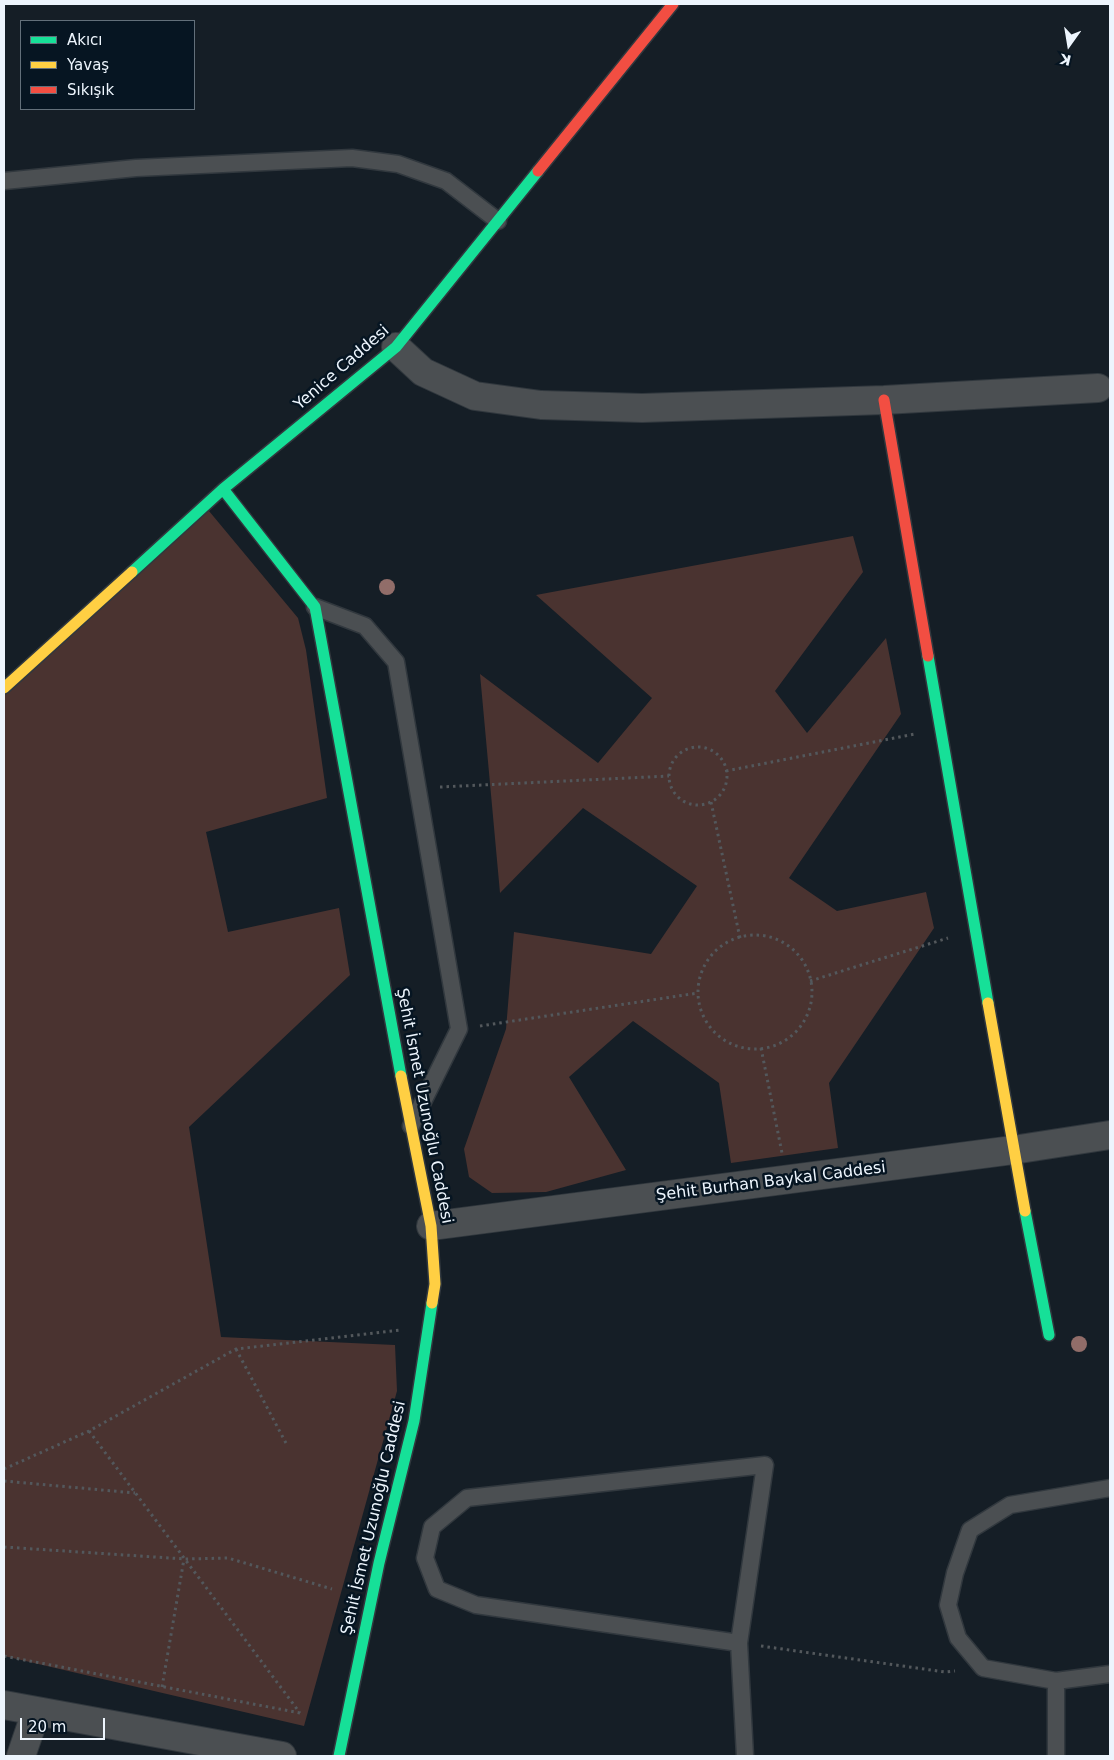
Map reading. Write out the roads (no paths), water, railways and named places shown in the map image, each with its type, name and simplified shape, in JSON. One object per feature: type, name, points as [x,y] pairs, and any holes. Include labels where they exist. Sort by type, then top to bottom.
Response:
[{"type":"street","name":"Yenice Caddesi","points":[[4,688],[223,489],[396,347],[673,4]]},
{"type":"street","points":[[396,347],[423,372],[475,396],[541,405],[642,408],[884,400],[1098,388]]},
{"type":"street","points":[[884,400],[1013,1150],[1049,1336]]},
{"type":"street","name":"Şehit İsmet Uzunoğlu Caddesi","points":[[223,489],[315,607],[410,1128],[431,1226],[435,1284],[414,1420],[379,1564],[339,1756]]},
{"type":"street","name":"Şehit Burhan Baykal Caddesi","points":[[431,1226],[1013,1150],[1110,1135]]},
{"type":"street","points":[[4,1705],[251,1754],[282,1756]]},
{"type":"street","points":[[21,1756],[36,1712]]},
{"type":"lane","points":[[4,181],[136,168],[352,158],[398,164],[446,180],[498,221]]},
{"type":"lane","points":[[315,607],[365,626],[396,662],[459,1029],[410,1128]]},
{"type":"lane","points":[[740,1643],[476,1605],[437,1588],[425,1558],[432,1527],[467,1498],[765,1465],[740,1643],[745,1756]]},
{"type":"lane","points":[[1110,1488],[1010,1505],[970,1530],[955,1573],[948,1605],[958,1638],[983,1668],[1056,1680],[1110,1674]]},
{"type":"lane","points":[[1056,1680],[1056,1756]]}]
